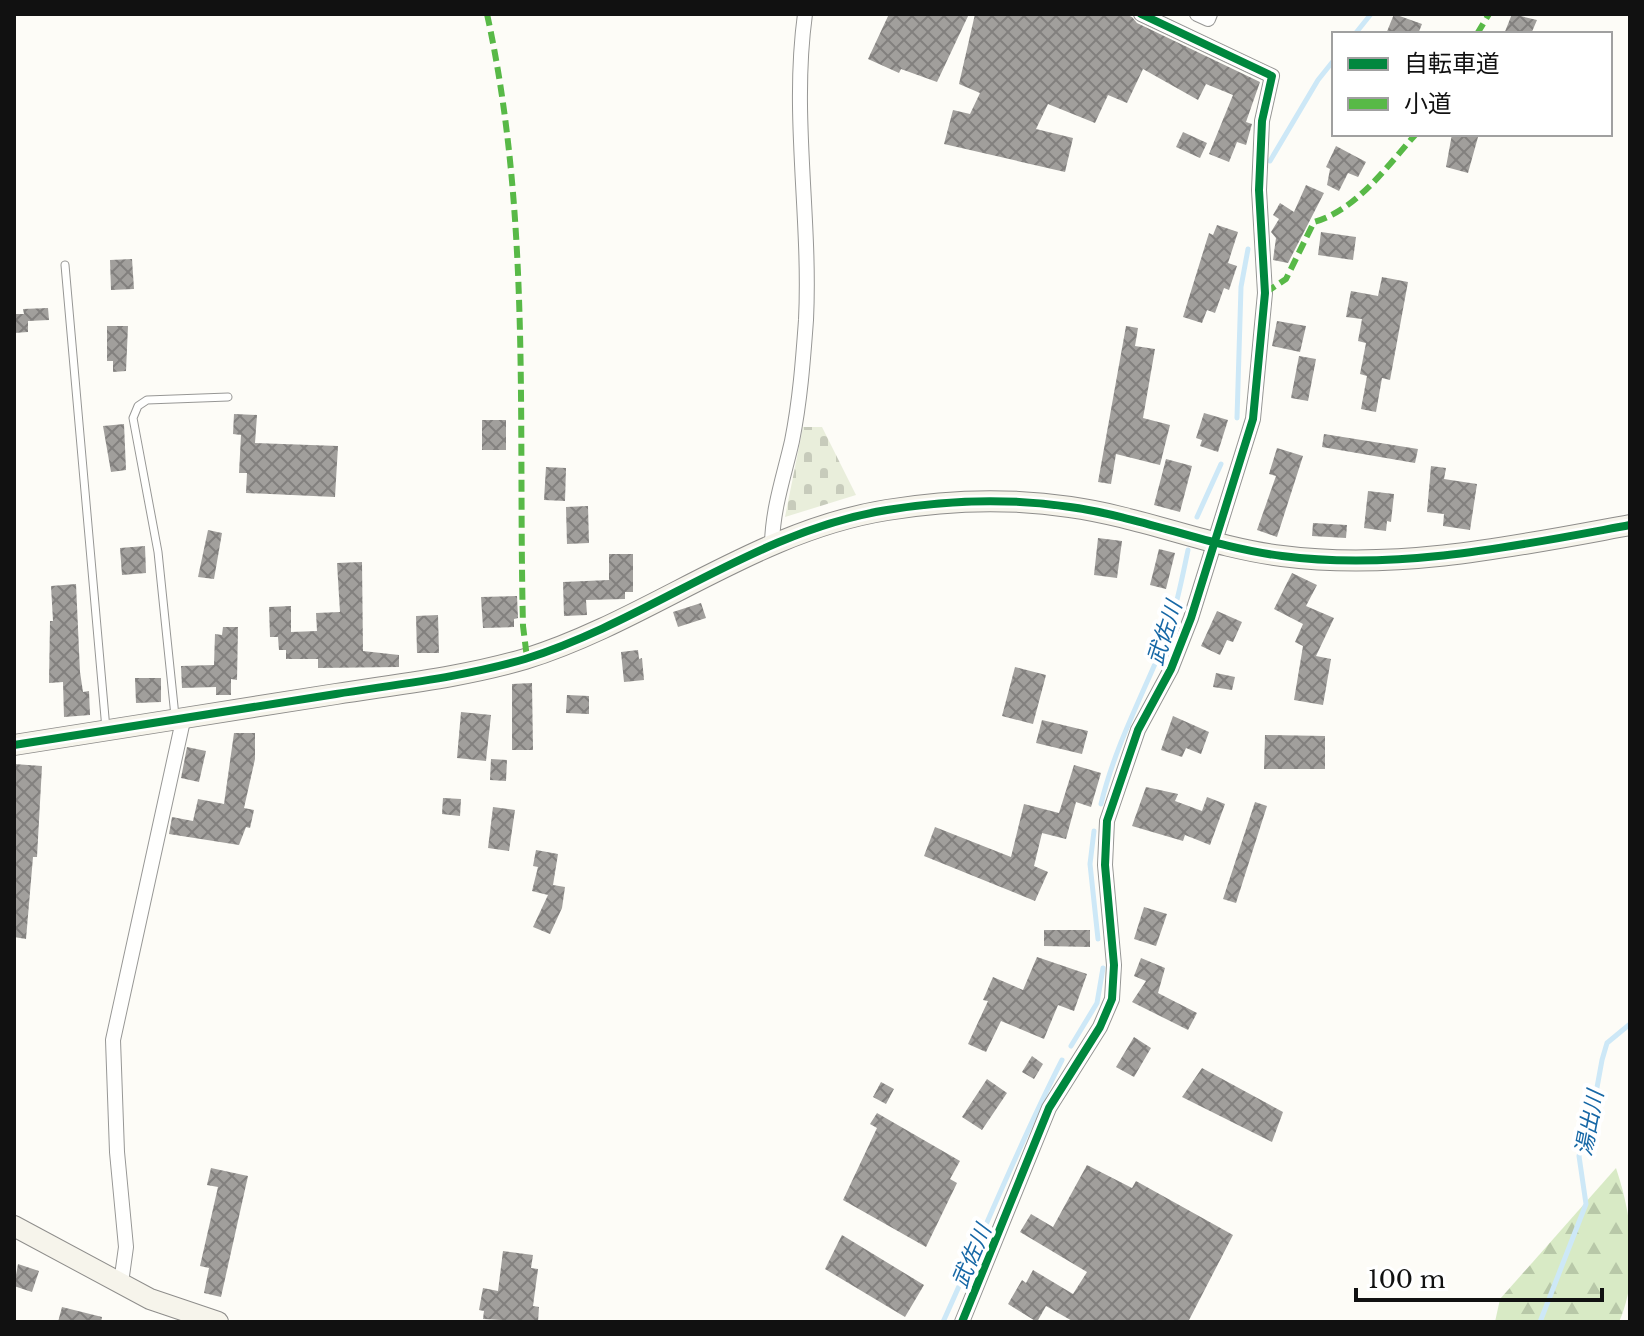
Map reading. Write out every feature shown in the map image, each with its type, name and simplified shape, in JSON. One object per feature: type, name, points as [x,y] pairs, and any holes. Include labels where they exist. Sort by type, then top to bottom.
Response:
[{"type":"street","points":[[772,543],[773,508],[792,442],[802,376],[806,315],[799,77],[805,14]]},
{"type":"street","points":[[962,1322],[1049,1108],[1100,1027],[1112,999],[1114,965],[1105,865],[1107,821],[1138,730],[1181,643],[1253,419],[1265,293],[1259,190],[1262,121],[1272,76],[1141,14]]},
{"type":"street","points":[[1197,14],[1208,19],[1210,14]]},
{"type":"street","points":[[14,745],[440,677],[527,658],[624,616],[772,543],[883,510],[980,500],[1072,507],[1215,542],[1277,555],[1329,561],[1396,560],[1554,539],[1630,525]]},
{"type":"street","points":[[121,1283],[126,1247],[117,1152],[113,1040],[180,717]]},
{"type":"street","points":[[14,1226],[150,1299],[218,1322]]},
{"type":"lane","points":[[65,265],[106,730]]},
{"type":"lane","points":[[180,717],[158,552],[133,418],[138,406],[147,400],[228,397]]},
{"type":"green space","points":[[803,427],[822,427],[856,495],[785,517]]},
{"type":"green space","points":[[1616,1168],[1630,1225],[1631,1245],[1630,1284],[1619,1322],[1495,1322],[1500,1299]]},
{"type":"building","points":[[889,14],[969,14],[937,82],[901,69],[899,73],[868,59]]},
{"type":"building","points":[[975,14],[1125,14],[1132,17],[1137,23],[1260,82],[1246,122],[1252,124],[1246,145],[1237,142],[1229,162],[1209,154],[1233,95],[1206,84],[1198,100],[1143,69],[1127,103],[1108,95],[1095,123],[1048,104],[1036,129],[1073,138],[1065,172],[944,144],[953,110],[970,114],[980,93],[959,84]]},
{"type":"building","points":[[1394,14],[1422,24],[1419,32],[1387,32]]},
{"type":"building","points":[[1512,14],[1537,20],[1532,32],[1505,32]]},
{"type":"building","points":[[1183,132],[1207,143],[1200,158],[1176,147]]},
{"type":"building","points":[[1452,136],[1478,137],[1468,173],[1446,167]]},
{"type":"building","points":[[1336,146],[1366,162],[1358,177],[1348,173],[1339,191],[1327,185],[1330,169],[1326,167]]},
{"type":"building","points":[[1306,185],[1324,193],[1288,263],[1273,260],[1276,238],[1271,232],[1279,219],[1273,215],[1280,203],[1294,212]]},
{"type":"building","points":[[1217,225],[1238,232],[1228,263],[1237,266],[1229,290],[1224,288],[1215,313],[1207,310],[1202,323],[1183,317],[1209,233],[1213,235]]},
{"type":"building","points":[[1321,232],[1356,237],[1353,260],[1318,255]]},
{"type":"building","points":[[132,259],[134,289],[111,290],[110,260]]},
{"type":"building","points":[[1382,277],[1408,282],[1390,380],[1382,378],[1376,412],[1361,409],[1367,376],[1360,374],[1366,343],[1358,341],[1362,319],[1346,317],[1351,291],[1378,296]]},
{"type":"building","points":[[48,308],[49,320],[28,321],[28,332],[14,333],[14,314],[24,314],[23,309]]},
{"type":"building","points":[[1277,321],[1306,326],[1300,352],[1272,346]]},
{"type":"building","points":[[107,326],[128,326],[126,371],[113,372],[113,361],[107,361]]},
{"type":"building","points":[[1126,326],[1138,328],[1135,346],[1155,349],[1143,418],[1170,425],[1160,465],[1116,454],[1111,484],[1098,482]]},
{"type":"building","points":[[1299,356],[1316,359],[1308,401],[1291,398]]},
{"type":"building","points":[[1204,413],[1228,420],[1218,452],[1200,446],[1202,440],[1196,438]]},
{"type":"building","points":[[234,414],[257,415],[255,443],[338,446],[335,497],[246,493],[247,473],[239,473],[241,435],[233,434]]},
{"type":"building","points":[[482,420],[506,420],[506,450],[482,450]]},
{"type":"building","points":[[124,424],[126,470],[111,472],[103,426]]},
{"type":"building","points":[[1324,434],[1418,449],[1415,463],[1322,447]]},
{"type":"building","points":[[1277,448],[1303,456],[1277,537],[1257,530],[1276,476],[1269,474]]},
{"type":"building","points":[[1166,459],[1192,466],[1180,512],[1154,505]]},
{"type":"building","points":[[1431,466],[1446,468],[1444,479],[1477,484],[1470,530],[1443,526],[1444,514],[1427,512]]},
{"type":"building","points":[[546,467],[566,468],[565,501],[544,500]]},
{"type":"building","points":[[1368,491],[1394,494],[1391,522],[1387,521],[1386,531],[1364,528]]},
{"type":"building","points":[[588,506],[589,543],[567,544],[566,507]]},
{"type":"building","points":[[1313,523],[1347,525],[1346,538],[1312,536]]},
{"type":"building","points":[[208,530],[222,533],[214,579],[198,577]]},
{"type":"building","points":[[1098,538],[1122,541],[1117,578],[1094,575]]},
{"type":"building","points":[[145,546],[146,573],[122,575],[120,548]]},
{"type":"building","points":[[1159,549],[1175,553],[1166,589],[1150,585]]},
{"type":"building","points":[[609,554],[633,554],[633,592],[625,592],[625,599],[586,600],[587,615],[564,616],[563,582],[609,580]]},
{"type":"building","points":[[362,562],[363,651],[399,655],[399,667],[318,668],[318,659],[286,659],[286,650],[279,650],[278,637],[270,637],[269,607],[291,606],[291,632],[317,631],[316,613],[340,612],[337,563]]},
{"type":"building","points":[[1292,573],[1317,585],[1306,606],[1334,618],[1316,656],[1331,659],[1323,705],[1294,700],[1303,646],[1295,642],[1303,624],[1274,609]]},
{"type":"building","points":[[76,584],[80,672],[83,692],[89,691],[90,715],[64,717],[63,682],[49,683],[50,621],[53,621],[51,586]]},
{"type":"building","points":[[517,596],[518,618],[514,619],[514,627],[483,628],[481,597]]},
{"type":"building","points":[[701,603],[706,618],[678,627],[673,612]]},
{"type":"building","points":[[1217,611],[1242,622],[1233,642],[1227,640],[1220,655],[1201,646]]},
{"type":"building","points":[[438,615],[439,653],[417,653],[416,616]]},
{"type":"building","points":[[223,627],[238,627],[237,680],[231,679],[231,695],[216,695],[216,687],[182,688],[181,666],[214,665],[215,634],[222,635]]},
{"type":"building","points":[[638,650],[644,680],[624,682],[621,652]]},
{"type":"building","points":[[1015,667],[1046,675],[1033,724],[1002,716]]},
{"type":"building","points":[[1216,673],[1235,677],[1232,690],[1213,687]]},
{"type":"building","points":[[135,678],[161,678],[161,702],[136,703]]},
{"type":"building","points":[[532,683],[533,750],[512,750],[512,684]]},
{"type":"building","points":[[567,695],[589,696],[589,714],[566,713]]},
{"type":"building","points":[[461,712],[491,715],[486,761],[457,758]]},
{"type":"building","points":[[1173,716],[1209,732],[1201,754],[1186,748],[1182,757],[1161,750]]},
{"type":"building","points":[[1042,720],[1088,731],[1082,754],[1036,743]]},
{"type":"building","points":[[234,733],[255,733],[255,759],[244,808],[254,810],[250,828],[246,827],[239,845],[169,834],[172,817],[193,821],[198,799],[224,804]]},
{"type":"building","points":[[1265,735],[1325,736],[1325,769],[1264,769]]},
{"type":"building","points":[[187,747],[206,751],[199,782],[181,778]]},
{"type":"building","points":[[491,759],[507,760],[506,781],[490,780]]},
{"type":"building","points":[[14,764],[42,766],[37,857],[33,857],[26,939],[14,937]]},
{"type":"building","points":[[1074,765],[1101,773],[1091,807],[1076,802],[1066,839],[1042,833],[1034,866],[1048,872],[1035,901],[924,856],[935,827],[1011,857],[1024,804],[1059,813]]},
{"type":"building","points":[[1146,787],[1178,794],[1175,801],[1202,811],[1207,797],[1225,804],[1210,845],[1185,835],[1183,841],[1132,826]]},
{"type":"building","points":[[443,798],[461,799],[460,816],[442,814]]},
{"type":"building","points":[[1255,802],[1267,806],[1236,903],[1223,899]]},
{"type":"building","points":[[493,807],[515,810],[509,851],[488,848]]},
{"type":"building","points":[[536,850],[558,854],[553,885],[565,887],[562,908],[550,934],[533,927],[548,895],[532,891],[538,867],[533,866]]},
{"type":"building","points":[[1144,907],[1167,914],[1156,946],[1134,939]]},
{"type":"building","points":[[1044,930],[1090,930],[1090,947],[1044,946]]},
{"type":"building","points":[[1037,957],[1087,974],[1074,1011],[1058,1005],[1044,1039],[1001,1021],[986,1052],[968,1044],[988,1001],[983,1000],[993,977],[1023,990]]},
{"type":"building","points":[[1141,958],[1165,968],[1158,993],[1197,1013],[1188,1030],[1132,1002],[1146,981],[1134,976]]},
{"type":"building","points":[[1134,1037],[1151,1048],[1134,1077],[1116,1067]]},
{"type":"building","points":[[1032,1056],[1043,1064],[1034,1079],[1022,1072]]},
{"type":"building","points":[[1202,1068],[1283,1112],[1272,1142],[1182,1097]]},
{"type":"building","points":[[987,1079],[1007,1093],[982,1130],[962,1117]]},
{"type":"building","points":[[881,1082],[894,1089],[886,1104],[873,1097]]},
{"type":"building","points":[[877,1113],[960,1161],[950,1179],[957,1183],[926,1247],[843,1200],[877,1128],[870,1124]]},
{"type":"building","points":[[1087,1165],[1132,1188],[1136,1181],[1233,1235],[1188,1322],[1074,1322],[1046,1306],[1037,1322],[1008,1304],[1022,1280],[1026,1283],[1033,1270],[1073,1294],[1087,1272],[1020,1232],[1031,1214],[1053,1227]]},
{"type":"building","points":[[211,1168],[248,1176],[221,1297],[204,1293],[209,1268],[200,1266],[218,1187],[207,1185]]},
{"type":"building","points":[[842,1235],[924,1285],[905,1317],[825,1269]]},
{"type":"building","points":[[503,1251],[533,1255],[531,1268],[538,1269],[533,1306],[539,1307],[538,1322],[483,1319],[484,1311],[479,1310],[483,1288],[498,1291]]},
{"type":"building","points":[[18,1264],[39,1271],[32,1292],[14,1286]]},
{"type":"building","points":[[62,1307],[102,1317],[101,1322],[58,1322]]},
{"type":"waterway","name":"武佐川","points":[[1357,32],[1371,14]]},
{"type":"waterway","name":"武佐川","points":[[1270,161],[1318,80],[1332,62]]},
{"type":"waterway","name":"武佐川","points":[[1237,418],[1241,287],[1248,249]]},
{"type":"waterway","name":"武佐川","points":[[1197,517],[1221,464]]},
{"type":"waterway","name":"武佐川","points":[[1101,804],[1120,745],[1166,638],[1188,550]]},
{"type":"waterway","name":"武佐川","points":[[1094,831],[1090,864],[1098,939]]},
{"type":"waterway","name":"武佐川","points":[[1071,1046],[1097,1003],[1103,968]]},
{"type":"waterway","name":"湯出川","points":[[1540,1322],[1586,1204],[1579,1156],[1607,1043],[1630,1024]]},
{"type":"waterway","name":"武佐川","points":[[943,1322],[1062,1060]]},
{"type":"marked path","points":[[487,14],[501,89],[516,242],[520,318],[523,626],[527,658]]},
{"type":"marked path","points":[[1478,32],[1489,14]]},
{"type":"marked path","points":[[1265,293],[1286,279],[1314,222],[1330,216],[1358,197],[1414,136]]},
{"type":"cycle path","points":[[962,1322],[1049,1108],[1100,1027],[1112,999],[1114,965],[1105,865],[1107,821],[1138,730],[1171,669],[1191,618],[1253,419],[1265,293],[1259,190],[1262,121],[1272,76],[1141,14]]},
{"type":"cycle path","points":[[14,745],[431,680],[525,659],[616,622],[747,556],[792,537],[839,521],[887,510],[955,502],[1047,504],[1097,512],[1255,552],[1326,560],[1457,554],[1630,525]]}]
